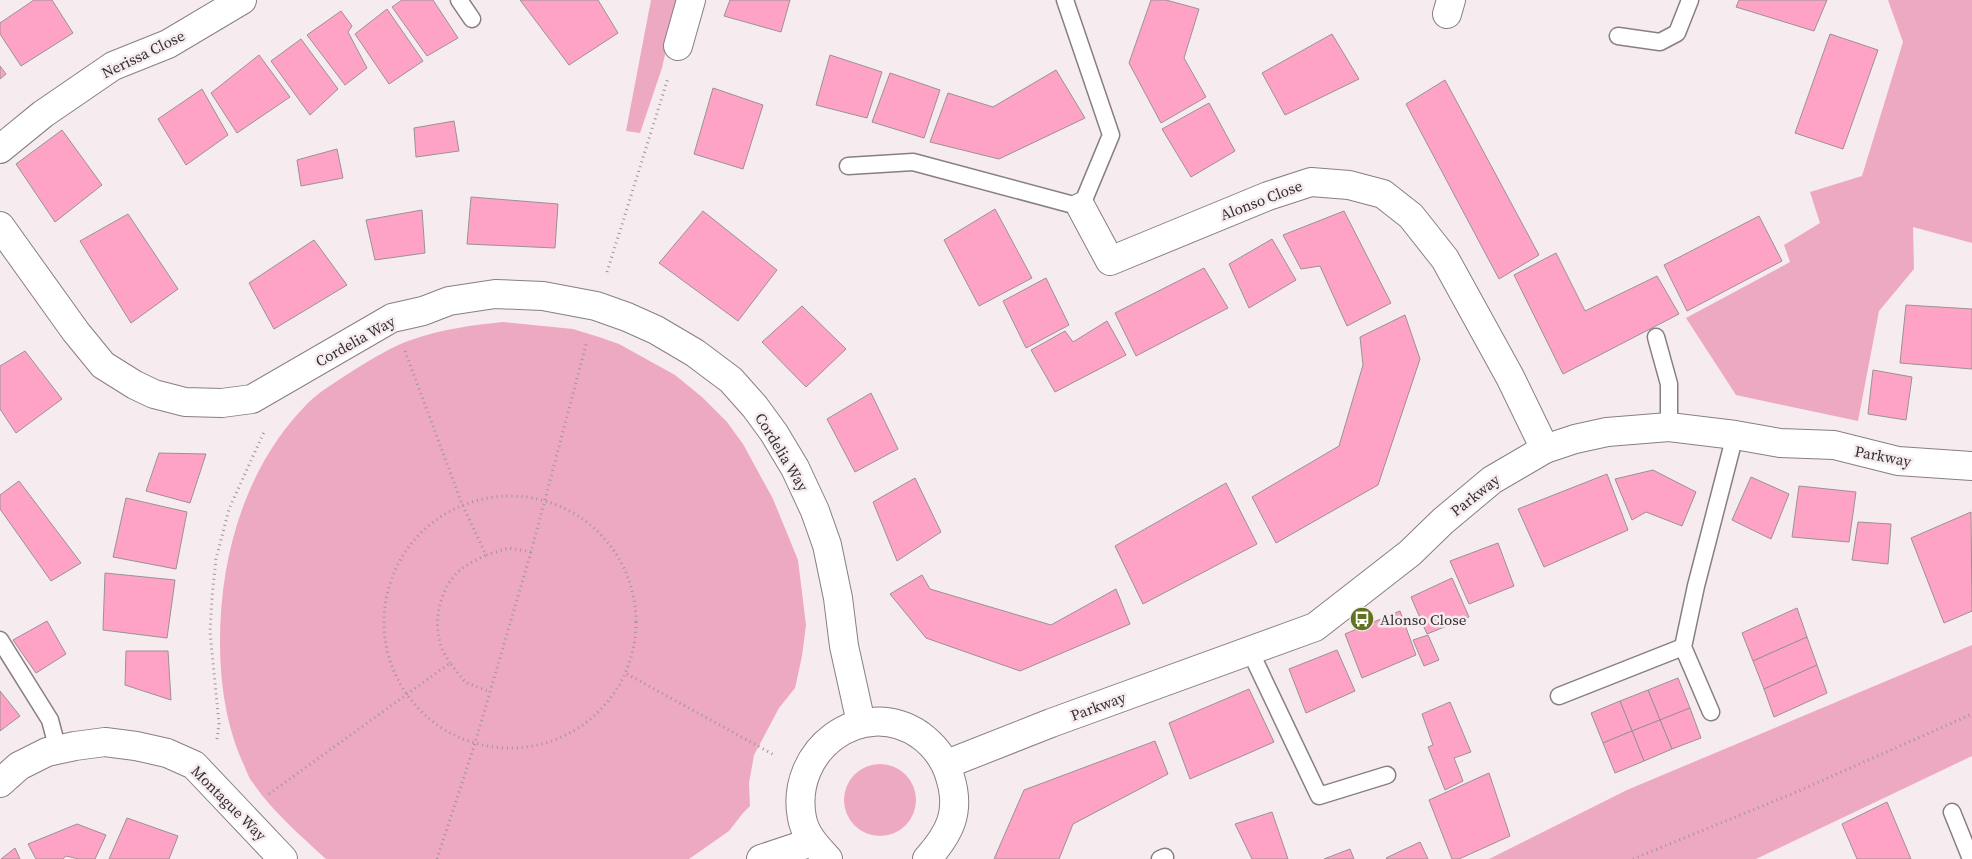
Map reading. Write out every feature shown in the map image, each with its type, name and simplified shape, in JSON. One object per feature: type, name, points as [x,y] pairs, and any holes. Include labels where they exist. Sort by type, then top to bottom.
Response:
[{"type":"street","name":"Nerissa Close","points":[[0,149],[43,114],[114,66],[168,44],[242,0]]},
{"type":"street","points":[[678,46],[691,0]]},
{"type":"street","name":"Alonso Close","points":[[1081,208],[1110,261],[1268,196],[1311,182],[1349,185],[1383,194],[1410,216],[1446,259],[1510,376],[1545,450]]},
{"type":"street","name":"Cordelia Way","points":[[0,226],[76,332],[103,365],[135,385],[154,394],[185,402],[222,403],[252,399],[392,318],[449,301],[495,294],[543,296],[596,306],[649,327],[695,353],[731,380],[755,407],[774,433],[795,468],[815,511],[827,545],[838,598],[844,646],[861,723]]},
{"type":"street","name":"Parkway","points":[[946,764],[1051,723],[1315,627],[1410,553],[1442,520],[1492,480],[1545,450],[1575,439],[1606,432],[1669,427],[1780,443],[1834,445],[1898,461],[1972,466]]},
{"type":"street","points":[[761,859],[820,850],[802,820],[800,796],[805,772],[818,750],[837,733],[861,723],[886,722],[910,729],[931,743],[946,764],[954,789],[954,815],[944,840],[927,859]]},
{"type":"street","name":"Montague Way","points":[[0,783],[19,766],[48,752],[58,750],[105,742],[167,753],[194,765],[284,859]]},
{"type":"lane","points":[[459,0],[472,19]]},
{"type":"lane","points":[[848,166],[913,162],[1081,208],[1111,135],[1066,0]]},
{"type":"lane","points":[[1618,36],[1660,42],[1677,33],[1690,0]]},
{"type":"lane","points":[[1656,337],[1669,384],[1669,427]]},
{"type":"lane","points":[[1711,712],[1683,647],[1696,586],[1735,435]]},
{"type":"lane","points":[[0,640],[50,720],[58,750]]},
{"type":"lane","points":[[1559,696],[1683,647]]},
{"type":"lane","points":[[1250,651],[1319,796],[1387,775]]},
{"type":"lane","points":[[1952,812],[1970,859]]},
{"type":"path","points":[[438,859],[475,743],[531,552],[596,306],[678,46]]},
{"type":"path","points":[[392,318],[462,504],[486,555]]},
{"type":"path","points":[[212,784],[219,724],[210,632],[216,558],[229,509],[265,431]]},
{"type":"path","points":[[520,496],[543,503],[568,510],[591,523],[610,543],[625,569],[636,625],[633,654],[625,680],[596,714],[573,734],[548,745],[512,749],[475,743],[447,731],[425,716],[405,694],[389,665],[381,631],[386,592],[398,562],[412,542],[430,524],[462,504],[492,497],[520,496]]},
{"type":"path","points":[[490,692],[465,682],[450,663],[441,646],[438,628],[439,607],[445,589],[456,574],[469,563],[486,555],[509,548],[531,552]]},
{"type":"path","points":[[240,814],[450,663]]},
{"type":"path","points":[[627,674],[805,772]]},
{"type":"path","points":[[1633,859],[1794,793],[1972,714]]},
{"type":"shaded area","points":[[651,0],[677,0],[662,68],[640,133],[626,131]]},
{"type":"shaded area","points":[[1888,0],[1972,0],[1972,243],[1913,227],[1914,269],[1879,311],[1858,421],[1736,395],[1686,318],[1790,262],[1784,245],[1820,223],[1810,192],[1862,176],[1903,42]]},
{"type":"shaded area","points":[[503,322],[573,329],[619,344],[675,375],[702,397],[727,422],[743,444],[773,499],[798,560],[806,625],[795,688],[779,708],[754,755],[749,783],[750,806],[729,831],[689,859],[326,859],[269,804],[250,778],[237,749],[228,719],[223,688],[220,657],[221,609],[231,544],[253,483],[268,454],[286,428],[313,398],[336,381],[383,353],[398,345],[436,333],[469,326]]},
{"type":"shaded area","points":[[1972,645],[1972,756],[1756,859],[1489,859],[1627,790]]},
{"type":"shaded area","points":[[880,764],[900,770],[910,780],[916,800],[910,820],[900,830],[880,836],[860,830],[850,820],[844,800],[850,780],[860,770]]},
{"type":"building","points":[[34,0],[52,0],[73,33],[21,66],[0,34],[0,23]]},
{"type":"building","points":[[402,0],[433,0],[458,38],[427,56],[392,7]]},
{"type":"building","points":[[520,0],[598,0],[618,33],[569,65]]},
{"type":"building","points":[[730,0],[790,0],[781,32],[724,16]]},
{"type":"building","points":[[1151,0],[1166,0],[1199,9],[1184,58],[1206,97],[1161,123],[1129,63]]},
{"type":"building","points":[[1739,0],[1827,0],[1814,31],[1736,7]]},
{"type":"building","points":[[387,9],[423,61],[389,84],[355,34]]},
{"type":"building","points":[[341,11],[352,26],[348,32],[367,68],[345,85],[307,35]]},
{"type":"building","points":[[1332,34],[1359,79],[1285,115],[1262,73]]},
{"type":"building","points":[[1830,34],[1878,50],[1843,149],[1795,133]]},
{"type":"building","points":[[301,39],[338,89],[310,115],[271,61]]},
{"type":"building","points":[[259,55],[290,97],[237,133],[211,93]]},
{"type":"building","points":[[830,55],[882,72],[867,118],[816,105]]},
{"type":"building","points":[[0,66],[6,74],[0,79]]},
{"type":"building","points":[[1056,70],[1085,118],[999,159],[930,142],[948,93],[993,107]]},
{"type":"building","points":[[890,73],[940,90],[924,138],[872,122]]},
{"type":"building","points":[[1445,80],[1539,255],[1499,279],[1406,104]]},
{"type":"building","points":[[713,88],[763,105],[743,169],[694,154]]},
{"type":"building","points":[[202,89],[228,135],[186,165],[158,119]]},
{"type":"building","points":[[1209,103],[1235,151],[1191,177],[1162,129]]},
{"type":"building","points":[[454,121],[459,151],[416,157],[414,128]]},
{"type":"building","points":[[62,130],[102,185],[55,222],[16,164]]},
{"type":"building","points":[[337,149],[343,178],[301,186],[297,160]]},
{"type":"building","points":[[471,197],[558,204],[555,248],[467,244]]},
{"type":"building","points":[[995,209],[1032,278],[979,306],[944,240]]},
{"type":"building","points":[[422,210],[425,253],[375,260],[366,220]]},
{"type":"building","points":[[703,211],[777,270],[738,321],[659,263]]},
{"type":"building","points":[[1344,211],[1391,303],[1347,326],[1320,266],[1301,269],[1283,235]]},
{"type":"building","points":[[128,214],[178,289],[131,323],[80,241]]},
{"type":"building","points":[[1759,216],[1782,261],[1687,311],[1664,265]]},
{"type":"building","points":[[1272,239],[1296,280],[1249,308],[1229,264]]},
{"type":"building","points":[[314,240],[347,285],[274,329],[249,283]]},
{"type":"building","points":[[1556,253],[1585,311],[1657,276],[1679,314],[1563,374],[1514,275]]},
{"type":"building","points":[[1204,268],[1228,308],[1136,356],[1115,313]]},
{"type":"building","points":[[1046,278],[1069,325],[1026,348],[1003,301]]},
{"type":"building","points":[[1906,305],[1972,309],[1972,369],[1900,363]]},
{"type":"building","points":[[802,306],[846,349],[806,387],[762,342]]},
{"type":"building","points":[[1405,315],[1420,359],[1378,485],[1276,543],[1252,497],[1339,446],[1363,365],[1360,337]]},
{"type":"building","points":[[1107,321],[1126,355],[1055,392],[1031,350],[1065,331],[1073,342]]},
{"type":"building","points":[[25,351],[62,399],[16,433],[0,409],[0,366]]},
{"type":"building","points":[[1873,370],[1912,377],[1906,420],[1868,414]]},
{"type":"building","points":[[871,393],[898,449],[855,472],[827,419]]},
{"type":"building","points":[[159,453],[206,454],[190,503],[146,491]]},
{"type":"building","points":[[1653,470],[1696,492],[1682,526],[1646,512],[1632,520],[1615,479]]},
{"type":"building","points":[[1607,474],[1628,530],[1544,567],[1518,509]]},
{"type":"building","points":[[1751,477],[1789,494],[1771,539],[1732,520]]},
{"type":"building","points":[[915,478],[941,532],[897,561],[873,502]]},
{"type":"building","points":[[19,481],[81,563],[51,581],[0,509],[0,495]]},
{"type":"building","points":[[1226,483],[1257,544],[1143,604],[1115,546]]},
{"type":"building","points":[[1799,486],[1856,492],[1849,542],[1792,537]]},
{"type":"building","points":[[126,498],[187,512],[176,569],[113,557]]},
{"type":"building","points":[[1971,512],[1972,611],[1944,623],[1911,538]]},
{"type":"building","points":[[1858,522],[1891,524],[1888,564],[1852,560]]},
{"type":"building","points":[[1498,543],[1514,586],[1469,604],[1450,561]]},
{"type":"building","points":[[105,573],[175,580],[167,638],[103,630]]},
{"type":"building","points":[[922,575],[930,589],[1051,625],[1116,589],[1130,624],[1020,671],[926,638],[890,594]]},
{"type":"building","points":[[1452,578],[1469,617],[1427,634],[1411,597]]},
{"type":"building","points":[[1797,608],[1807,637],[1753,661],[1742,633]]},
{"type":"building","points":[[1400,611],[1416,655],[1362,678],[1345,634]]},
{"type":"building","points":[[47,621],[66,654],[36,673],[13,640]]},
{"type":"building","points":[[1428,635],[1439,660],[1424,666],[1413,640]]},
{"type":"building","points":[[1807,637],[1817,665],[1764,689],[1753,661]]},
{"type":"building","points":[[1337,650],[1355,691],[1306,713],[1289,669]]},
{"type":"building","points":[[126,651],[168,651],[171,700],[125,685]]},
{"type":"building","points":[[1817,665],[1827,693],[1774,717],[1764,689]]},
{"type":"building","points":[[1678,678],[1690,708],[1660,720],[1648,690]]},
{"type":"building","points":[[1249,689],[1274,742],[1190,779],[1169,723]]},
{"type":"building","points":[[1648,690],[1660,720],[1632,731],[1620,701]]},
{"type":"building","points":[[0,691],[20,716],[0,731]]},
{"type":"building","points":[[1620,701],[1632,731],[1603,743],[1591,713]]},
{"type":"building","points":[[1450,702],[1471,752],[1454,758],[1463,781],[1445,790],[1428,747],[1433,745],[1422,714]]},
{"type":"building","points":[[1690,708],[1701,738],[1672,749],[1660,720]]},
{"type":"building","points":[[1660,720],[1672,749],[1644,761],[1632,731]]},
{"type":"building","points":[[1632,731],[1644,761],[1615,773],[1603,743]]},
{"type":"building","points":[[1155,741],[1168,774],[1073,824],[1059,859],[994,859],[1024,790]]},
{"type":"building","points":[[1489,773],[1510,836],[1459,859],[1452,859],[1429,800]]},
{"type":"building","points":[[1887,802],[1911,859],[1857,859],[1842,824]]},
{"type":"building","points":[[1272,812],[1288,859],[1252,859],[1235,824]]},
{"type":"building","points":[[127,818],[178,836],[169,859],[109,859]]},
{"type":"building","points":[[77,824],[106,835],[95,859],[79,859],[66,856],[63,859],[36,859],[28,844]]},
{"type":"building","points":[[1420,842],[1428,859],[1386,858]]},
{"type":"building","points":[[15,848],[20,859],[1,859]]},
{"type":"building","points":[[1350,849],[1354,859],[1324,859]]},
{"type":"place","name":"Alonso Close","points":[[1362,619]]}]
